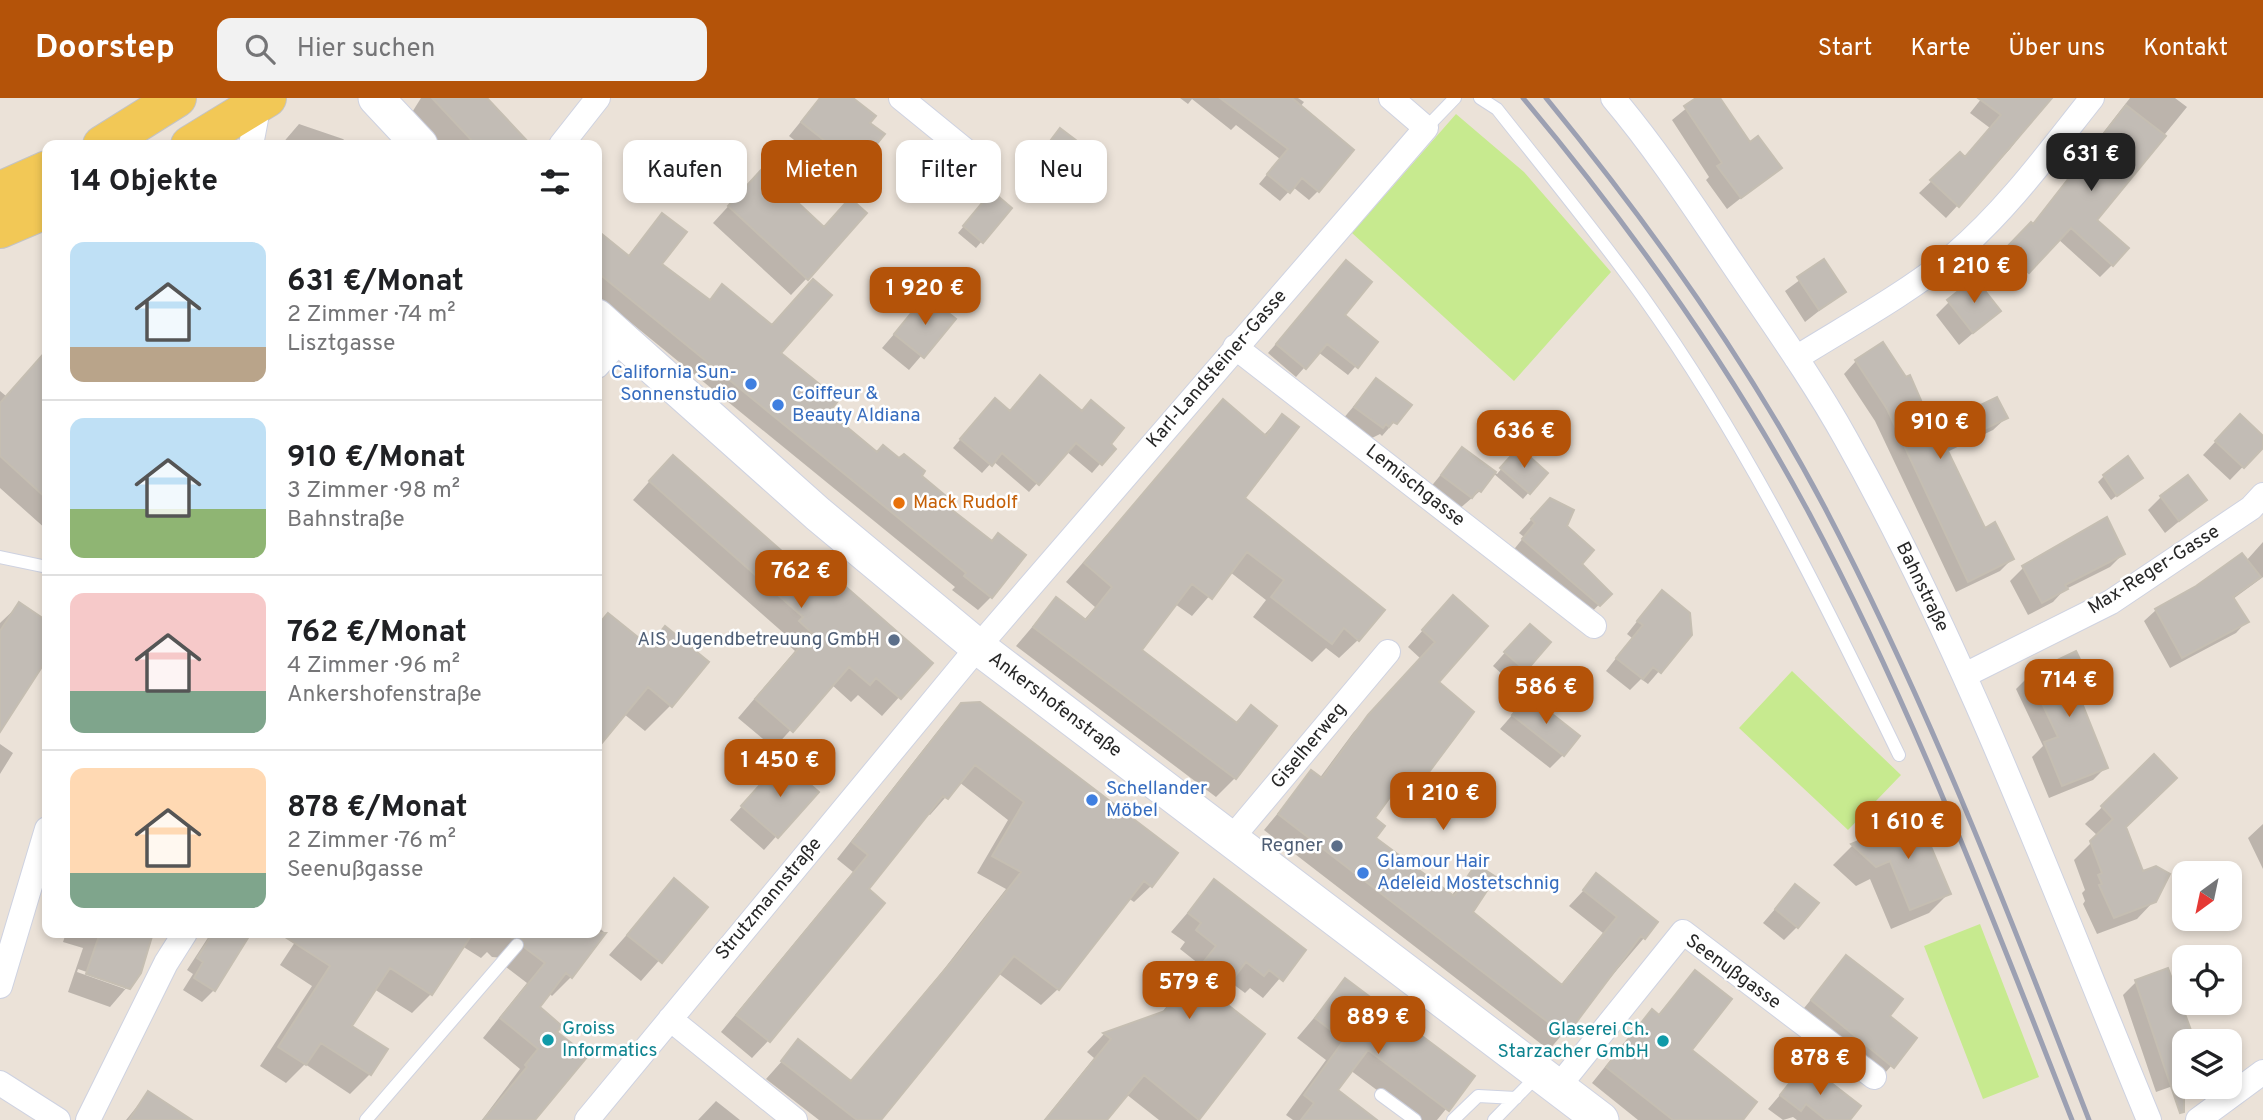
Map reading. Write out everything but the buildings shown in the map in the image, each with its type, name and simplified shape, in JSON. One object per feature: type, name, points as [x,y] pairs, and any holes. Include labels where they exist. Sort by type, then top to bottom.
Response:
[{"type":"main road","points":[[205,140],[262,100]]},
{"type":"main road","points":[[110,140],[170,101]]},
{"type":"main road","points":[[0,191],[42,172]]},
{"type":"main road","points":[[0,229],[42,211]]},
{"type":"street","points":[[376,98],[415,140]]},
{"type":"street","points":[[565,140],[598,98]]},
{"type":"street","points":[[901,98],[953,140]]},
{"type":"street","points":[[1391,98],[1426,128]]},
{"type":"street","points":[[1796,358],[1922,278],[1970,241],[2025,182],[2092,98]]},
{"type":"street","points":[[252,140],[262,100]]},
{"type":"street","name":"Bahnstraße","points":[[1621,101],[1796,358],[1871,486],[1965,675],[2149,1120]]},
{"type":"street","name":"Karl-Landsteiner-Gasse","points":[[978,647],[1426,128]]},
{"type":"street","points":[[602,350],[609,328]]},
{"type":"street","name":"Ankershofenstraße","points":[[609,328],[818,514],[978,647],[1231,839],[1538,1086],[1601,1120]]},
{"type":"street","name":"Lemischgasse","points":[[1235,347],[1594,626]]},
{"type":"street","name":"Max-Reger-Gasse","points":[[1965,675],[2111,601],[2251,508],[2263,495]]},
{"type":"street","name":"Strutzmannstraße","points":[[587,1120],[978,647]]},
{"type":"street","name":"Giselherweg","points":[[1231,839],[1388,652]]},
{"type":"street","points":[[0,986],[42,846]]},
{"type":"street","name":"Seenußgasse","points":[[1538,1086],[1682,932],[1874,1077]]},
{"type":"street","points":[[88,1120],[181,938]]},
{"type":"street","points":[[670,1018],[795,1120]]},
{"type":"street","points":[[2198,1120],[2263,1072]]},
{"type":"street","points":[[0,1083],[58,1120]]},
{"type":"lane","points":[[1426,128],[1455,98]]},
{"type":"lane","points":[[1480,98],[1497,109],[1644,298],[1724,424],[1789,535],[1899,755]]},
{"type":"lane","points":[[0,558],[42,566]]},
{"type":"lane","points":[[366,1120],[517,945]]},
{"type":"lane","points":[[1453,1120],[1478,1096],[1538,1086]]},
{"type":"lane","points":[[1494,1120],[1538,1086]]},
{"type":"lane","points":[[1381,1095],[1415,1120]]},
{"type":"green space","points":[[1456,114],[1524,172],[1611,272],[1514,381],[1352,233]]},
{"type":"green space","points":[[1792,671],[1901,775],[1848,830],[1739,728]]},
{"type":"green space","points":[[1980,924],[2039,1077],[1983,1099],[1924,946]]},
{"type":"railway","points":[[1523,98],[1602,196],[1712,350],[1746,403],[1809,513],[1917,736],[2072,1120]]},
{"type":"railway","points":[[1546,98],[1623,196],[1696,296],[1764,400],[1825,508],[1933,734],[1998,888],[2089,1120]]},
{"type":"place","name":"California Sun- Sonnenstudio","points":[[751,384]]},
{"type":"place","name":"Coiffeur & Beauty Aldiana","points":[[778,405]]},
{"type":"place","name":"Mack Rudolf","points":[[899,503]]},
{"type":"place","name":"AIS Jugendbetreuung GmbH","points":[[894,640]]},
{"type":"place","name":"Schellander Möbel","points":[[1092,800]]},
{"type":"place","name":"Regner","points":[[1337,846]]},
{"type":"place","name":"Glamour Hair Adeleid Mostetschnig","points":[[1363,873]]},
{"type":"place","name":"Groiss Informatics","points":[[548,1040]]},
{"type":"place","name":"Glaserei Ch. Starzacher GmbH","points":[[1663,1041]]}]
